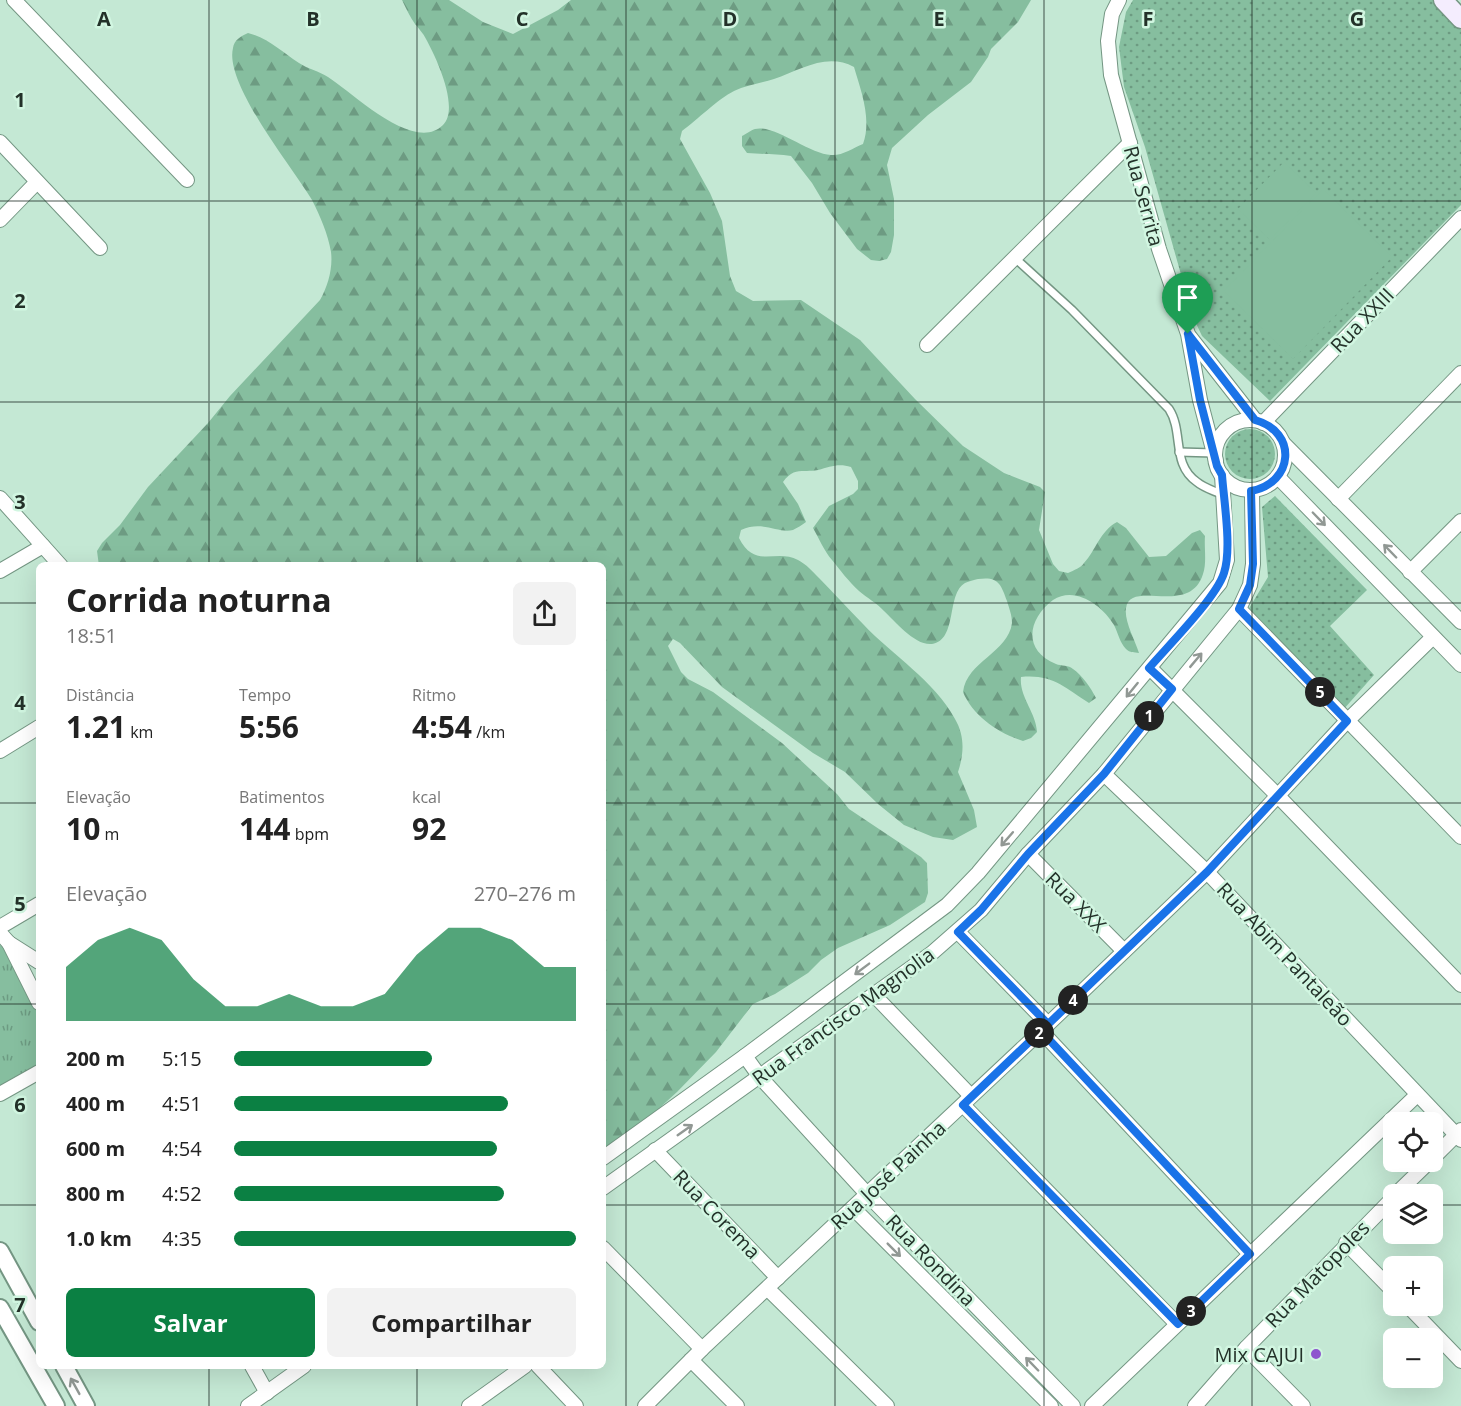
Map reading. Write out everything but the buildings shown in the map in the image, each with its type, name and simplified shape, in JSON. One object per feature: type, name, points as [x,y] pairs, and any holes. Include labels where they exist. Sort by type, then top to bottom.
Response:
[{"type":"main road","points":[[1443,0],[1461,19]]},
{"type":"street","points":[[14,0],[187,180]]},
{"type":"street","name":"Rua Serrita","points":[[1119,0],[1112,14],[1108,41],[1111,75],[1159,249],[1188,334],[1200,400],[1222,475]]},
{"type":"street","points":[[0,142],[100,248]]},
{"type":"street","points":[[927,345],[1130,143]]},
{"type":"street","points":[[0,220],[37,182]]},
{"type":"street","name":"Rua XXIII","points":[[1259,422],[1460,221]]},
{"type":"street","points":[[1188,334],[1259,422],[1279,435],[1284,444],[1461,622]]},
{"type":"street","points":[[1338,499],[1461,373]]},
{"type":"street","points":[[1215,457],[1217,445],[1225,430],[1239,422],[1259,422]]},
{"type":"street","points":[[1222,475],[1230,484],[1240,489],[1251,491],[1262,489],[1278,477],[1284,467],[1286,455],[1284,444]]},
{"type":"street","name":"Rua Francisco Magnolia","points":[[606,1156],[745,1056],[947,905],[978,873],[1214,592],[1224,573],[1227,548],[1222,475]]},
{"type":"street","points":[[1278,477],[1461,665]]},
{"type":"street","name":"Rua Francisco Magnolia","points":[[606,1186],[932,953],[981,910],[1028,854],[1104,774],[1239,609],[1250,585],[1253,564],[1251,491]]},
{"type":"street","points":[[0,498],[57,562]]},
{"type":"street","points":[[1410,572],[1461,521]]},
{"type":"street","points":[[0,572],[43,546]]},
{"type":"street","points":[[1239,609],[1461,837]]},
{"type":"street","name":"Rua José Painha","points":[[645,1406],[702,1349],[1045,1028],[1207,872],[1347,721],[1432,637]]},
{"type":"street","points":[[1149,668],[1278,796],[1461,985]]},
{"type":"street","points":[[0,751],[36,729]]},
{"type":"street","name":"Rua Abim Pantaleão","points":[[1104,774],[1207,872],[1417,1095],[1459,1135]]},
{"type":"street","name":"Rua XXX","points":[[1028,854],[1124,951]]},
{"type":"street","points":[[0,927],[36,906]]},
{"type":"street","points":[[958,932],[1250,1254]]},
{"type":"street","points":[[5,938],[36,960]]},
{"type":"street","points":[[5,938],[36,997]]},
{"type":"street","points":[[874,995],[967,1101],[1178,1324]]},
{"type":"street","name":"Rua Rondina","points":[[745,1056],[760,1077],[867,1194],[1073,1406]]},
{"type":"street","points":[[0,1094],[36,1074]]},
{"type":"street","points":[[1092,1406],[1417,1095]]},
{"type":"street","name":"Rua Matopoles","points":[[1443,1149],[1459,1135]]},
{"type":"street","name":"Rua Corema","points":[[655,1150],[778,1278]]},
{"type":"street","name":"Rua Matopoles","points":[[1406,1184],[1419,1172]]},
{"type":"street","name":"Rua Matopoles","points":[[1195,1406],[1246,1348],[1383,1207]]},
{"type":"street","name":"Rua Rondina","points":[[853,1208],[1051,1406]]},
{"type":"street","points":[[1346,1243],[1383,1281]]},
{"type":"street","points":[[0,1251],[36,1317]]},
{"type":"street","points":[[606,1251],[702,1349]]},
{"type":"street","points":[[768,1289],[888,1406]]},
{"type":"street","points":[[0,1308],[56,1406]]},
{"type":"street","points":[[1418,1316],[1461,1361]]},
{"type":"street","points":[[1246,1348],[1303,1406]]},
{"type":"street","points":[[691,1360],[737,1406]]},
{"type":"street","points":[[66,1369],[86,1406]]},
{"type":"street","points":[[254,1369],[267,1393]]},
{"type":"street","points":[[248,1406],[300,1369]]},
{"type":"street","points":[[469,1406],[521,1369]]},
{"type":"street","points":[[541,1369],[576,1406]]},
{"type":"lane","points":[[1015,258],[1072,310],[1169,409],[1177,425],[1179,452],[1183,467],[1198,484],[1223,495]]},
{"type":"lane","points":[[1179,452],[1215,457]]},
{"type":"green space","points":[[402,0],[449,0],[483,22],[513,34],[558,10],[571,0],[1031,0],[1018,22],[991,49],[971,82],[928,115],[892,148],[887,165],[894,199],[894,235],[891,252],[887,259],[871,260],[857,249],[791,156],[747,153],[742,146],[742,136],[753,130],[763,129],[831,155],[843,153],[863,144],[866,115],[854,67],[834,61],[824,62],[739,89],[721,99],[682,131],[680,139],[710,193],[722,221],[730,276],[736,291],[753,301],[801,300],[860,340],[963,446],[1004,473],[1040,487],[1045,492],[1039,530],[1053,564],[1059,571],[1068,573],[1081,566],[1106,530],[1117,522],[1126,528],[1149,557],[1166,556],[1192,533],[1200,530],[1205,536],[1204,570],[1196,587],[1174,596],[1138,596],[1130,600],[1126,608],[1127,619],[1139,653],[1126,649],[1109,618],[1088,600],[1079,596],[1061,596],[1045,608],[1038,616],[1032,634],[1038,651],[1045,658],[1076,672],[1086,682],[1096,698],[1089,703],[1050,680],[1021,677],[1023,691],[1037,732],[1031,738],[1023,741],[987,722],[973,709],[963,692],[972,672],[996,650],[1009,633],[1012,623],[1011,614],[998,582],[985,578],[965,583],[955,597],[949,626],[940,641],[926,644],[919,641],[852,584],[824,549],[813,528],[829,506],[858,489],[858,481],[851,467],[838,465],[818,470],[799,471],[787,477],[783,482],[798,504],[806,522],[787,531],[749,527],[741,530],[739,538],[745,548],[759,556],[790,557],[804,564],[875,636],[936,692],[955,719],[961,732],[962,752],[958,772],[974,810],[977,827],[953,840],[933,837],[904,825],[845,772],[813,753],[722,687],[680,643],[673,639],[668,646],[681,672],[688,679],[713,692],[782,743],[837,794],[849,809],[921,857],[927,863],[928,893],[925,902],[890,925],[838,948],[808,973],[775,994],[753,1004],[716,1052],[677,1092],[643,1123],[606,1150],[606,562],[98,562],[97,551],[102,543],[120,525],[148,487],[320,300],[329,277],[331,252],[323,225],[312,200],[249,103],[233,64],[235,43],[248,33],[262,38],[302,65],[328,77],[400,127],[416,132],[431,132],[443,125],[448,117],[448,95],[430,47]]},
{"type":"green space","points":[[1133,0],[1433,0],[1461,30],[1461,205],[1270,401],[1202,336],[1193,317],[1145,147],[1124,87],[1119,47],[1126,12]]},
{"type":"green space","points":[[1284,162],[1316,193],[1270,240],[1238,209]]},
{"type":"green space","points":[[1323,189],[1392,257],[1293,359],[1224,291]]},
{"type":"green space","points":[[1250,429],[1259,431],[1270,440],[1275,454],[1273,463],[1264,474],[1250,479],[1241,477],[1230,468],[1225,454],[1227,445],[1236,434]]},
{"type":"green space","points":[[1275,496],[1367,590],[1330,626],[1374,675],[1343,710],[1248,610],[1268,577],[1262,507]]},
{"type":"green space","points":[[0,945],[11,955],[36,1005],[36,1067],[0,1088]]},
{"type":"place","name":"Mix CAJUI","points":[[1316,1354]]},
{"type":"route","points":[[1188,334],[1255,420],[1272,428],[1284,444],[1286,455],[1284,467],[1278,477],[1262,489],[1251,491],[1253,564],[1250,585],[1239,609],[1347,721],[1207,872],[1041,1031],[1250,1254],[1178,1324],[963,1105],[1048,1024],[958,932],[981,910],[1028,854],[1104,774],[1172,689],[1149,668],[1214,592],[1224,573],[1227,548],[1222,475],[1217,466],[1200,400],[1188,334]]}]
